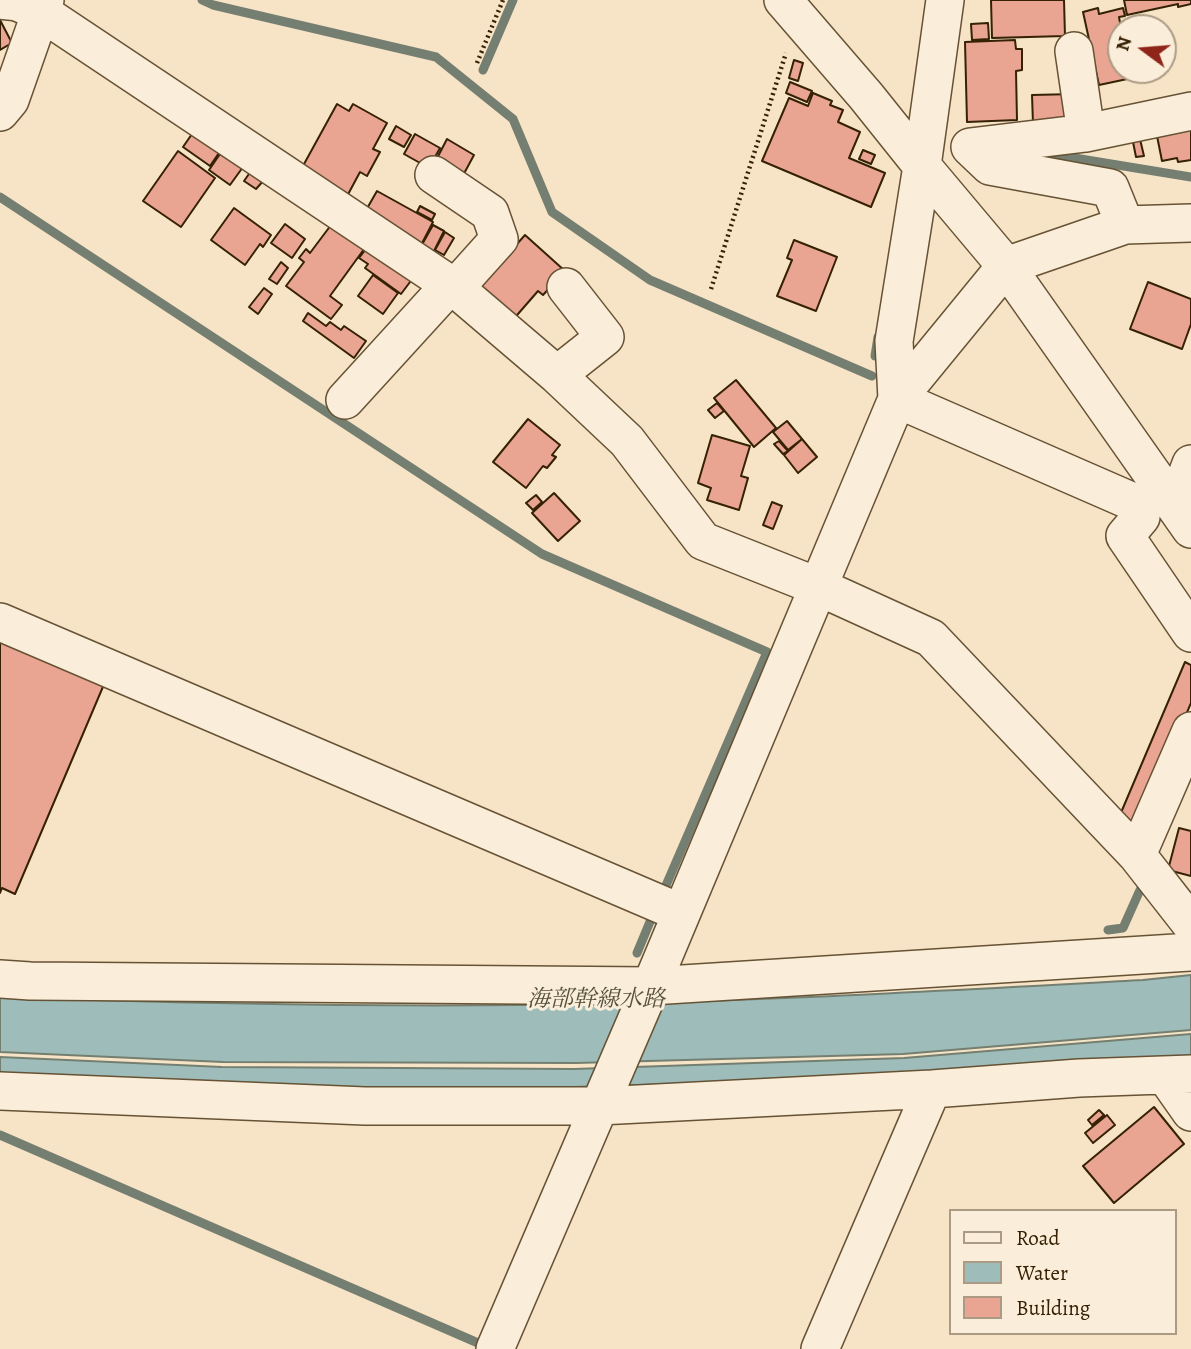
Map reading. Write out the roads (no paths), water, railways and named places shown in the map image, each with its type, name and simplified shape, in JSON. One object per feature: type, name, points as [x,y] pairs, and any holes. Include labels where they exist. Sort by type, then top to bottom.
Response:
[{"type":"street","points":[[0,0],[43,6],[453,287],[557,375],[626,441],[703,541],[819,587],[931,638],[1137,855],[1191,924]]},
{"type":"street","points":[[897,399],[894,341],[946,0]]},
{"type":"street","points":[[0,112],[10,100],[43,6]]},
{"type":"street","points":[[790,8],[1006,266],[1183,517]]},
{"type":"street","points":[[1074,51],[1086,132]]},
{"type":"street","points":[[1125,225],[1110,188],[990,166],[970,147],[1086,132],[1191,111]]},
{"type":"street","points":[[345,400],[499,239],[490,213],[434,175]]},
{"type":"street","points":[[495,1349],[648,993],[897,399],[1006,266],[1125,225],[1191,223]]},
{"type":"street","points":[[557,375],[605,337],[566,287]]},
{"type":"street","points":[[897,399],[1131,501],[1141,517],[1125,536],[1191,633]]},
{"type":"street","points":[[1183,517],[1191,464]]},
{"type":"street","points":[[0,622],[681,913]]},
{"type":"street","points":[[1137,855],[1191,732]]},
{"type":"street","points":[[0,979],[648,993],[1191,952]]},
{"type":"street","points":[[0,1091],[365,1106],[932,1089],[1079,1077],[1178,1074],[1191,1112]]},
{"type":"street","points":[[820,1349],[932,1089]]},
{"type":"water","points":[[1191,975],[1191,1030],[903,1054],[576,1063],[223,1062],[0,1052],[0,997],[327,1005],[601,1004],[910,992]]},
{"type":"water","points":[[1191,1034],[1191,1058],[919,1077],[573,1087],[229,1087],[0,1078],[0,1057],[222,1067],[574,1069],[904,1058]]},
{"type":"waterway","points":[[202,0],[213,5],[436,57],[513,119],[552,212],[650,280],[872,376]]},
{"type":"waterway","points":[[483,70],[513,0]]},
{"type":"waterway","points":[[1044,153],[1191,177]]},
{"type":"waterway","points":[[0,197],[542,554],[767,652],[664,890]]},
{"type":"waterway","points":[[875,356],[878,337]]},
{"type":"waterway","points":[[1108,930],[1123,928],[1140,890]]},
{"type":"waterway","points":[[637,953],[652,917]]},
{"type":"waterway","points":[[0,1135],[478,1343]]},
{"type":"water label","name":"海部幹線水路","points":[[596,1000]]}]
